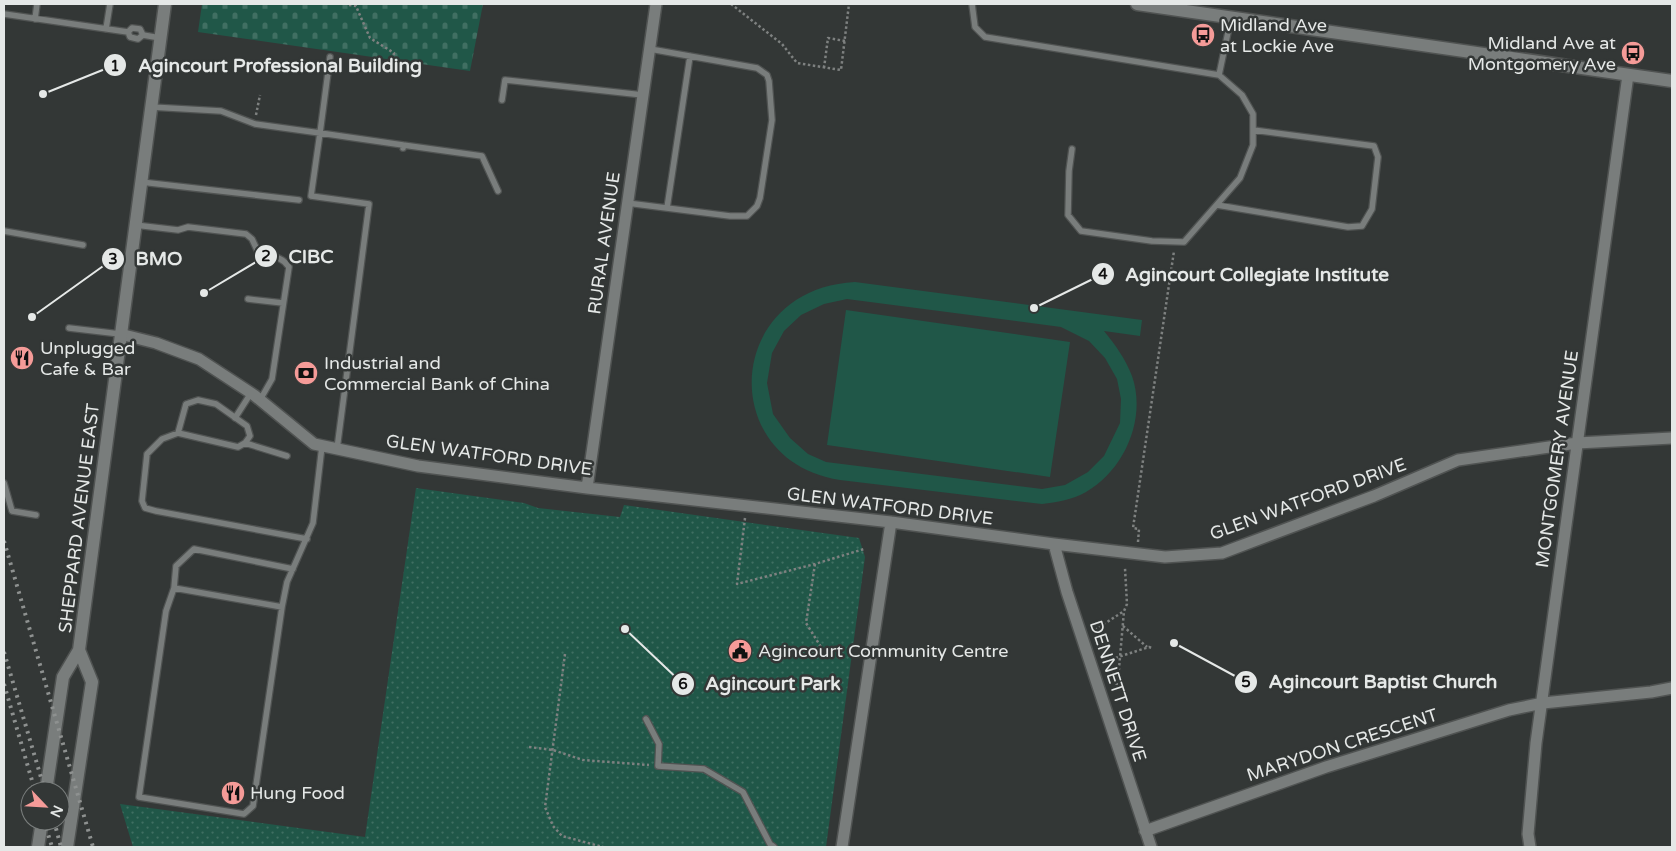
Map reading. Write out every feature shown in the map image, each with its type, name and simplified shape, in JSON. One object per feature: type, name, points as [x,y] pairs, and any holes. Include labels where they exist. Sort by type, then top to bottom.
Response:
[{"type":"main road","name":"SHEPPARD AVENUE EAST","points":[[47,781],[63,676],[79,650],[164,4]]},
{"type":"main road","points":[[1137,4],[1672,81]]},
{"type":"main road","name":"SHEPPARD AVENUE EAST","points":[[66,847],[92,682],[79,650]]},
{"type":"main road","points":[[38,847],[40,831]]},
{"type":"street","name":"RURAL AVENUE","points":[[587,488],[656,4]]},
{"type":"street","name":"MONTGOMERY AVENUE","points":[[1530,847],[1528,834],[1536,743],[1628,75]]},
{"type":"street","name":"GLEN WATFORD DRIVE","points":[[120,334],[199,359],[256,397],[314,444],[322,446],[418,466],[587,488],[891,522],[1165,558],[1222,553],[1374,496],[1458,460],[1577,443],[1672,438]]},
{"type":"street","points":[[842,847],[891,522]]},
{"type":"street","name":"DENNETT DRIVE","points":[[1054,544],[1067,592],[1150,847]]},
{"type":"street","name":"MARYDON CRESCENT","points":[[1145,831],[1326,767],[1509,710],[1543,703],[1651,692],[1672,688]]},
{"type":"lane","points":[[35,19],[37,4]]},
{"type":"lane","points":[[106,29],[110,4]]},
{"type":"lane","points":[[972,4],[975,26],[985,37],[1219,75],[1242,94],[1253,114],[1253,144],[1240,178],[1184,242],[1152,241],[1081,231],[1068,216],[1069,171],[1072,149]]},
{"type":"lane","points":[[4,14],[128,32],[130,37],[138,39],[143,35],[160,38]]},
{"type":"lane","points":[[1219,75],[1231,18]]},
{"type":"lane","points":[[627,203],[747,216],[753,212],[760,198],[772,120],[767,74],[757,68],[650,48]]},
{"type":"lane","points":[[666,208],[690,56]]},
{"type":"lane","points":[[330,57],[311,196],[369,204],[337,449]]},
{"type":"lane","points":[[502,100],[505,80],[643,95]]},
{"type":"lane","points":[[151,107],[221,111],[254,124],[482,156],[498,191]]},
{"type":"lane","points":[[1217,206],[1348,227],[1362,226],[1372,209],[1378,157],[1374,146],[1253,130]]},
{"type":"lane","points":[[141,182],[299,200]]},
{"type":"lane","points":[[135,225],[178,230],[188,227],[246,234],[252,239],[258,252],[281,259],[289,267],[272,379],[235,418]]},
{"type":"lane","points":[[4,231],[84,245]]},
{"type":"lane","points":[[248,298],[283,303]]},
{"type":"lane","points":[[69,328],[120,334]]},
{"type":"lane","points":[[178,434],[186,404],[198,400],[216,404],[247,426],[250,436],[245,444]]},
{"type":"lane","points":[[287,456],[245,444],[238,446],[178,434],[162,439],[147,454],[142,501],[145,508],[156,511],[306,539]]},
{"type":"lane","points":[[293,568],[194,549],[176,566],[174,588],[166,611],[139,798],[244,814],[253,806],[282,607],[287,582],[314,523],[322,446]]},
{"type":"lane","points":[[4,483],[12,510],[36,514]]},
{"type":"lane","points":[[174,588],[282,607]]},
{"type":"lane","points":[[646,719],[659,744],[658,766],[704,769],[743,792],[770,844],[774,847]]},
{"type":"path","points":[[349,4],[356,5],[370,38],[394,53],[393,63]]},
{"type":"path","points":[[731,4],[782,44],[797,63],[841,70],[850,4]]},
{"type":"path","points":[[824,68],[828,38],[845,41]]},
{"type":"path","points":[[254,124],[260,95]]},
{"type":"path","points":[[1140,555],[1137,540],[1139,529],[1133,528],[1175,242]]},
{"type":"path","points":[[746,506],[737,584],[864,549]]},
{"type":"path","points":[[815,564],[806,623],[821,647]]},
{"type":"path","points":[[1116,690],[1124,611],[1127,604],[1125,568]]},
{"type":"path","points":[[1096,630],[1124,611]]},
{"type":"path","points":[[1123,626],[1147,648]]},
{"type":"path","points":[[1106,661],[1152,648]]},
{"type":"path","points":[[565,654],[545,807],[554,826],[562,836],[603,847]]},
{"type":"path","points":[[529,746],[553,750],[583,760],[658,766]]},
{"type":"green space","points":[[202,4],[483,4],[470,71],[198,32]]},
{"type":"green space","points":[[855,282],[1142,320],[1140,336],[1104,331],[1126,363],[1136,392],[1134,426],[1129,442],[1111,471],[1086,492],[1075,497],[1042,504],[840,480],[800,466],[772,442],[756,411],[752,376],[760,343],[780,313],[812,292]],"holes":[[[847,299],[1061,327],[1089,341],[1105,358],[1117,379],[1121,399],[1120,423],[1104,456],[1088,472],[1065,485],[1042,489],[826,462],[808,454],[790,438],[773,414],[767,383],[772,353],[784,331],[801,315],[824,304]]]},
{"type":"green space","points":[[846,310],[1070,342],[1050,477],[827,445]]},
{"type":"green space","points":[[416,488],[524,503],[538,508],[620,517],[624,505],[859,538],[865,557],[826,847],[133,847],[120,804],[365,837]]},
{"type":"green space","points":[[493,838],[546,845],[546,847],[492,847]]},
{"type":"railway","points":[[4,541],[93,847]]},
{"type":"railway","points":[[4,652],[42,781]]},
{"type":"railway","points":[[4,684],[32,781]]},
{"type":"railway","points":[[47,831],[52,847]]},
{"type":"railway","points":[[57,831],[61,847]]},
{"type":"place","name":"Midland Ave at Lockie Ave","points":[[1203,35]]},
{"type":"place","name":"Midland Ave at Montgomery Ave","points":[[1633,53]]},
{"type":"place","name":"Agincourt Professional Building","points":[[43,94]]},
{"type":"place","name":"CIBC","points":[[204,293]]},
{"type":"place","name":"Agincourt Collegiate Institute","points":[[1034,308]]},
{"type":"place","name":"BMO","points":[[32,317]]},
{"type":"place","name":"Unplugged Cafe & Bar","points":[[22,358]]},
{"type":"place","name":"Industrial and Commercial Bank of China","points":[[306,373]]},
{"type":"place","name":"Agincourt Park","points":[[625,629]]},
{"type":"place","name":"Agincourt Baptist Church","points":[[1174,643]]},
{"type":"place","name":"Agincourt Community Centre","points":[[740,651]]},
{"type":"place","name":"Hung Food","points":[[233,793]]}]
